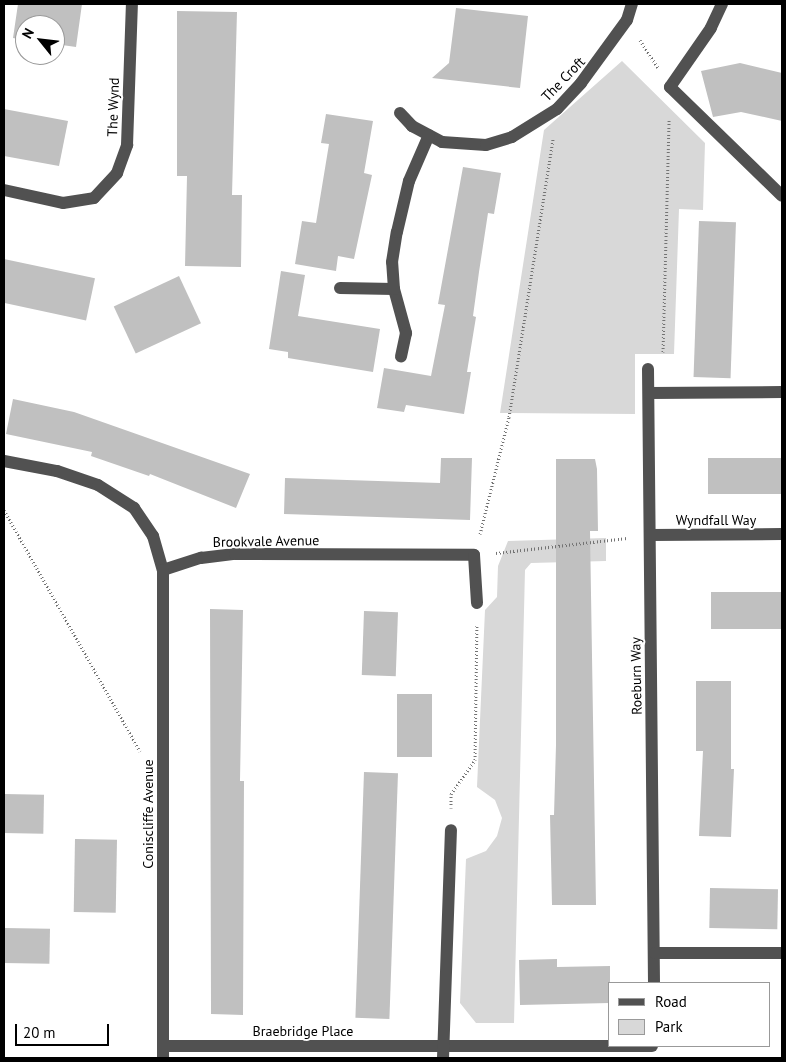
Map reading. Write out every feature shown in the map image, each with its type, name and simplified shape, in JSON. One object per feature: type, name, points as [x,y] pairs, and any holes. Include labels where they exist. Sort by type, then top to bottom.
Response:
[{"type":"street","name":"The Wynd","points":[[4,190],[63,203],[94,198],[117,173],[126,144],[132,4]]},
{"type":"street","name":"The Croft","points":[[400,113],[429,135],[442,142],[486,145],[512,137],[557,109],[601,60],[627,20],[632,4]]},
{"type":"street","points":[[722,4],[710,28],[670,87],[782,196]]},
{"type":"street","points":[[401,356],[406,333],[394,290],[392,262],[409,181],[429,135]]},
{"type":"street","points":[[340,288],[394,290]]},
{"type":"street","name":"Roeburn Way","points":[[648,369],[654,982]]},
{"type":"street","points":[[648,393],[782,392]]},
{"type":"street","points":[[4,461],[57,471],[98,484],[134,508],[153,536],[163,570]]},
{"type":"street","name":"Wyndfall Way","points":[[650,535],[782,534]]},
{"type":"street","name":"Brookvale Avenue","points":[[163,570],[201,558],[235,554],[474,555]]},
{"type":"street","points":[[474,555],[477,603]]},
{"type":"street","name":"Coniscliffe Avenue","points":[[163,570],[163,1052]]},
{"type":"street","points":[[443,1052],[451,830]]},
{"type":"street","points":[[655,953],[782,953]]},
{"type":"street","name":"Braebridge Place","points":[[163,1052],[443,1052],[617,1047]]},
{"type":"path","points":[[627,20],[670,87],[663,368],[648,369]]},
{"type":"path","points":[[557,109],[509,417],[474,555],[650,535]]},
{"type":"path","points":[[4,510],[144,757]]},
{"type":"path","points":[[451,830],[451,794],[475,760],[477,603]]},
{"type":"green space","points":[[622,61],[705,143],[703,210],[679,209],[674,354],[635,354],[635,414],[500,413],[544,130]]},
{"type":"green space","points":[[606,538],[606,561],[531,563],[525,570],[514,1023],[476,1023],[460,1003],[466,859],[486,851],[497,836],[502,818],[495,800],[477,787],[485,610],[497,597],[498,566],[508,541]]},
{"type":"building","points":[[18,4],[82,4],[76,47],[65,45],[65,15],[16,15]]},
{"type":"building","points":[[456,8],[528,16],[520,88],[432,78],[449,63]]},
{"type":"building","points":[[177,11],[237,12],[232,195],[242,195],[241,267],[185,266],[187,176],[177,176]]},
{"type":"building","points":[[740,63],[782,73],[782,121],[741,112],[713,117],[701,71]]},
{"type":"building","points":[[4,109],[68,121],[59,166],[4,156]]},
{"type":"building","points":[[326,114],[373,121],[364,173],[372,175],[354,259],[338,256],[336,271],[295,264],[302,221],[316,223],[329,144],[321,143]]},
{"type":"building","points":[[463,167],[501,173],[494,214],[488,213],[473,316],[476,317],[467,372],[471,372],[464,414],[406,405],[404,412],[377,408],[384,368],[431,376],[445,305],[438,304]]},
{"type":"building","points":[[699,221],[736,222],[731,378],[694,377]]},
{"type":"building","points":[[4,259],[95,278],[86,320],[4,303]]},
{"type":"building","points":[[281,271],[305,275],[298,316],[380,329],[373,372],[288,358],[288,352],[269,349]]},
{"type":"building","points":[[179,276],[201,323],[136,354],[114,306]]},
{"type":"building","points":[[13,399],[74,412],[250,474],[236,508],[150,474],[149,476],[91,456],[92,452],[6,434]]},
{"type":"building","points":[[441,458],[472,458],[470,520],[284,514],[285,478],[440,483]]},
{"type":"building","points":[[708,458],[782,458],[782,494],[708,494]]},
{"type":"building","points":[[556,459],[595,459],[597,469],[598,531],[590,531],[596,905],[552,905],[550,815],[554,815],[556,745]]},
{"type":"building","points":[[711,592],[782,592],[782,629],[711,629]]},
{"type":"building","points":[[210,609],[243,610],[240,781],[244,781],[243,1015],[211,1014]]},
{"type":"building","points":[[364,611],[398,612],[396,676],[362,675]]},
{"type":"building","points":[[696,681],[731,681],[731,769],[734,769],[731,837],[699,836],[703,751],[696,751]]},
{"type":"building","points":[[397,694],[432,694],[432,757],[397,757]]},
{"type":"building","points":[[364,772],[398,773],[389,1019],[355,1018]]},
{"type":"building","points":[[4,794],[44,795],[43,834],[4,833]]},
{"type":"building","points":[[75,839],[117,840],[116,913],[74,912]]},
{"type":"building","points":[[710,888],[778,889],[777,929],[709,928]]},
{"type":"building","points":[[4,928],[50,929],[49,964],[4,963]]},
{"type":"building","points":[[557,959],[557,967],[610,966],[608,1003],[520,1005],[519,960]]}]
